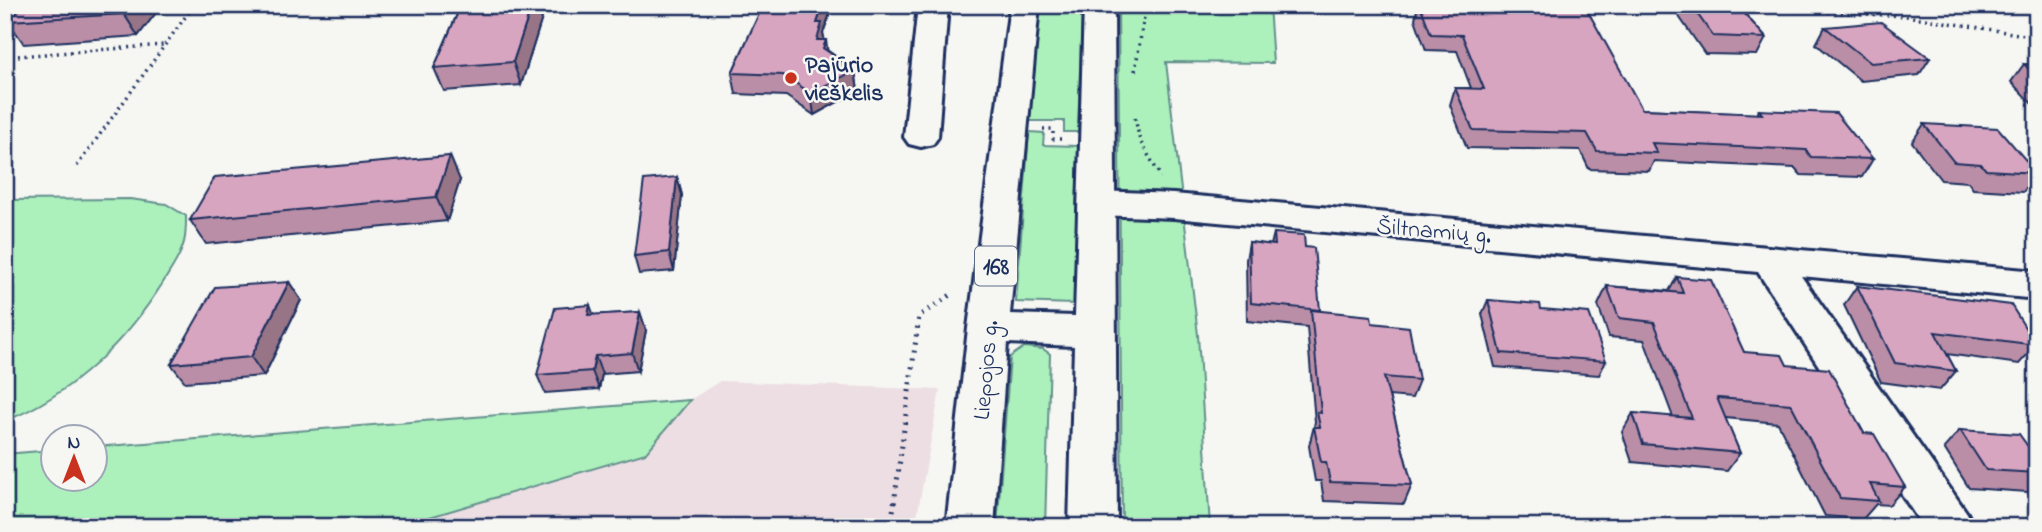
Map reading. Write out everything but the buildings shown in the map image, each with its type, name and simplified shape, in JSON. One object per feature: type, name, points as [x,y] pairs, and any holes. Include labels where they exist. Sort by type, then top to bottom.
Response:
[{"type":"main road","points":[[921,137],[933,6],[964,5]]},
{"type":"main road","name":"Liepojos g.","points":[[970,527],[988,328],[1026,5]]},
{"type":"main road","points":[[1093,527],[1099,5]]},
{"type":"main road","name":"Šiltnamių g.","points":[[1098,203],[1174,206],[2037,285]]},
{"type":"main road","points":[[1770,261],[1950,527]]},
{"type":"main road","points":[[988,328],[1095,332]]},
{"type":"path","points":[[77,166],[194,5]]},
{"type":"path","points":[[1134,78],[1146,5]]},
{"type":"path","points":[[1789,10],[1906,16],[2037,37]]},
{"type":"path","points":[[5,57],[164,45]]},
{"type":"path","points":[[1135,110],[1140,141],[1168,189],[1174,206]]},
{"type":"path","points":[[891,527],[919,316],[954,294],[956,282]]},
{"type":"shaded area","points":[[720,381],[940,390],[915,527],[396,527],[646,453],[690,400]]},
{"type":"green space","points":[[1039,5],[1082,5],[1078,132],[1064,132],[1064,121],[1030,121]]},
{"type":"green space","points":[[1118,5],[1269,5],[1273,63],[1166,62],[1198,335],[1210,527],[1122,527]]},
{"type":"green space","points":[[1029,132],[1044,133],[1043,145],[1078,146],[1074,304],[1016,302]]},
{"type":"green space","points":[[130,199],[166,204],[186,216],[184,243],[174,265],[133,324],[96,363],[53,396],[5,421],[5,200]]},
{"type":"green space","points":[[1024,347],[1043,349],[1050,354],[1045,527],[997,527],[1010,357]]},
{"type":"green space","points":[[690,400],[646,453],[396,527],[5,527],[5,454],[38,451],[38,494],[108,494],[108,446]]},
{"type":"place","name":"Pajūrio vieškelis","points":[[791,78]]}]
